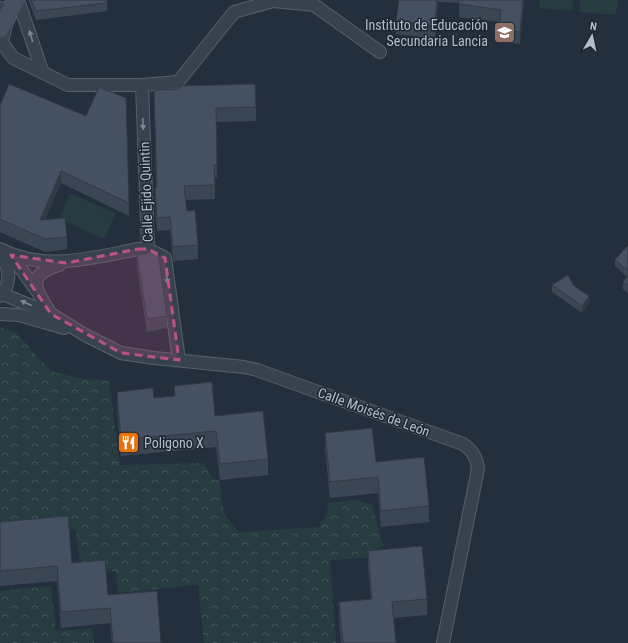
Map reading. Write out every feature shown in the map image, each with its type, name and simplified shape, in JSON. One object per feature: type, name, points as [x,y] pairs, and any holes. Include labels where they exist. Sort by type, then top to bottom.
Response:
[{"type":"main road","points":[[0,29],[11,5]]},
{"type":"street","points":[[11,5],[2,42],[4,58],[13,58],[68,84],[142,85],[178,82],[234,12],[273,1],[314,5],[380,52]]},
{"type":"street","points":[[11,5],[42,73]]},
{"type":"street","name":"Calle Ejido Quintin","points":[[142,85],[148,249],[164,258],[179,360]]},
{"type":"street","points":[[0,249],[6,254],[36,260],[66,263]]},
{"type":"street","points":[[36,290],[40,274],[46,269],[66,263],[138,249],[148,249]]},
{"type":"street","name":"Calle Moisés de León","points":[[6,254],[36,290],[51,314]]},
{"type":"street","name":"Calle Moisés de León","points":[[6,254],[8,280],[1,294],[51,314],[85,335],[121,353],[154,358],[244,367],[257,370],[463,444],[469,449],[477,461],[478,469],[443,643]]},
{"type":"street","name":"Calle Moisés de León","points":[[0,314],[19,315],[85,335]]},
{"type":"highlighted area","points":[[138,249],[148,249],[165,258],[179,360],[121,353],[51,314],[11,255],[66,263]]},
{"type":"green space","points":[[540,0],[573,0],[572,11],[539,8]]},
{"type":"green space","points":[[580,0],[618,0],[616,15],[579,12]]},
{"type":"green space","points":[[70,193],[116,214],[104,239],[59,219]]},
{"type":"green space","points":[[0,327],[17,333],[41,361],[54,372],[78,378],[109,381],[120,465],[204,463],[213,479],[219,480],[224,513],[239,532],[320,527],[328,510],[327,503],[356,500],[372,505],[383,545],[368,558],[330,560],[336,643],[204,643],[198,585],[118,593],[116,571],[81,574],[76,530],[6,529],[0,522]]},
{"type":"green space","points":[[51,586],[56,631],[92,628],[94,643],[0,643],[0,591]]},
{"type":"building","points":[[31,0],[107,0],[107,3],[36,11]]},
{"type":"building","points":[[399,0],[437,0],[435,26],[396,21]]},
{"type":"building","points":[[459,0],[523,0],[520,32],[499,29],[501,10],[459,4]]},
{"type":"building","points":[[9,84],[86,116],[99,87],[126,98],[129,203],[61,171],[40,220],[65,218],[67,237],[45,239],[0,219],[0,105]]},
{"type":"building","points":[[255,84],[256,107],[216,108],[217,165],[214,165],[215,185],[184,186],[187,211],[195,210],[198,245],[173,247],[170,217],[157,218],[155,188],[157,188],[154,90],[180,89],[180,86]]},
{"type":"building","points":[[627,246],[628,247],[628,271],[615,260]]},
{"type":"building","points":[[158,251],[167,316],[147,319],[137,255]]},
{"type":"building","points":[[568,275],[574,286],[589,296],[582,306],[552,285]]},
{"type":"building","points":[[628,276],[628,286],[623,282]]},
{"type":"building","points":[[212,382],[215,416],[263,411],[268,459],[220,464],[216,431],[121,440],[117,392],[153,388],[154,398],[175,396],[174,386]]},
{"type":"building","points":[[372,428],[376,462],[424,457],[429,506],[381,511],[378,477],[330,482],[325,433]]},
{"type":"building","points":[[68,516],[72,563],[105,560],[108,595],[157,591],[161,643],[113,643],[110,608],[61,612],[57,566],[0,571],[0,522]]},
{"type":"building","points":[[422,546],[427,599],[392,602],[396,643],[343,643],[339,602],[372,599],[368,551]]},
{"type":"place","name":"Instituto de Educación Secundaria Lancia","points":[[504,33]]},
{"type":"place","name":"Poligono X","points":[[129,443]]}]
